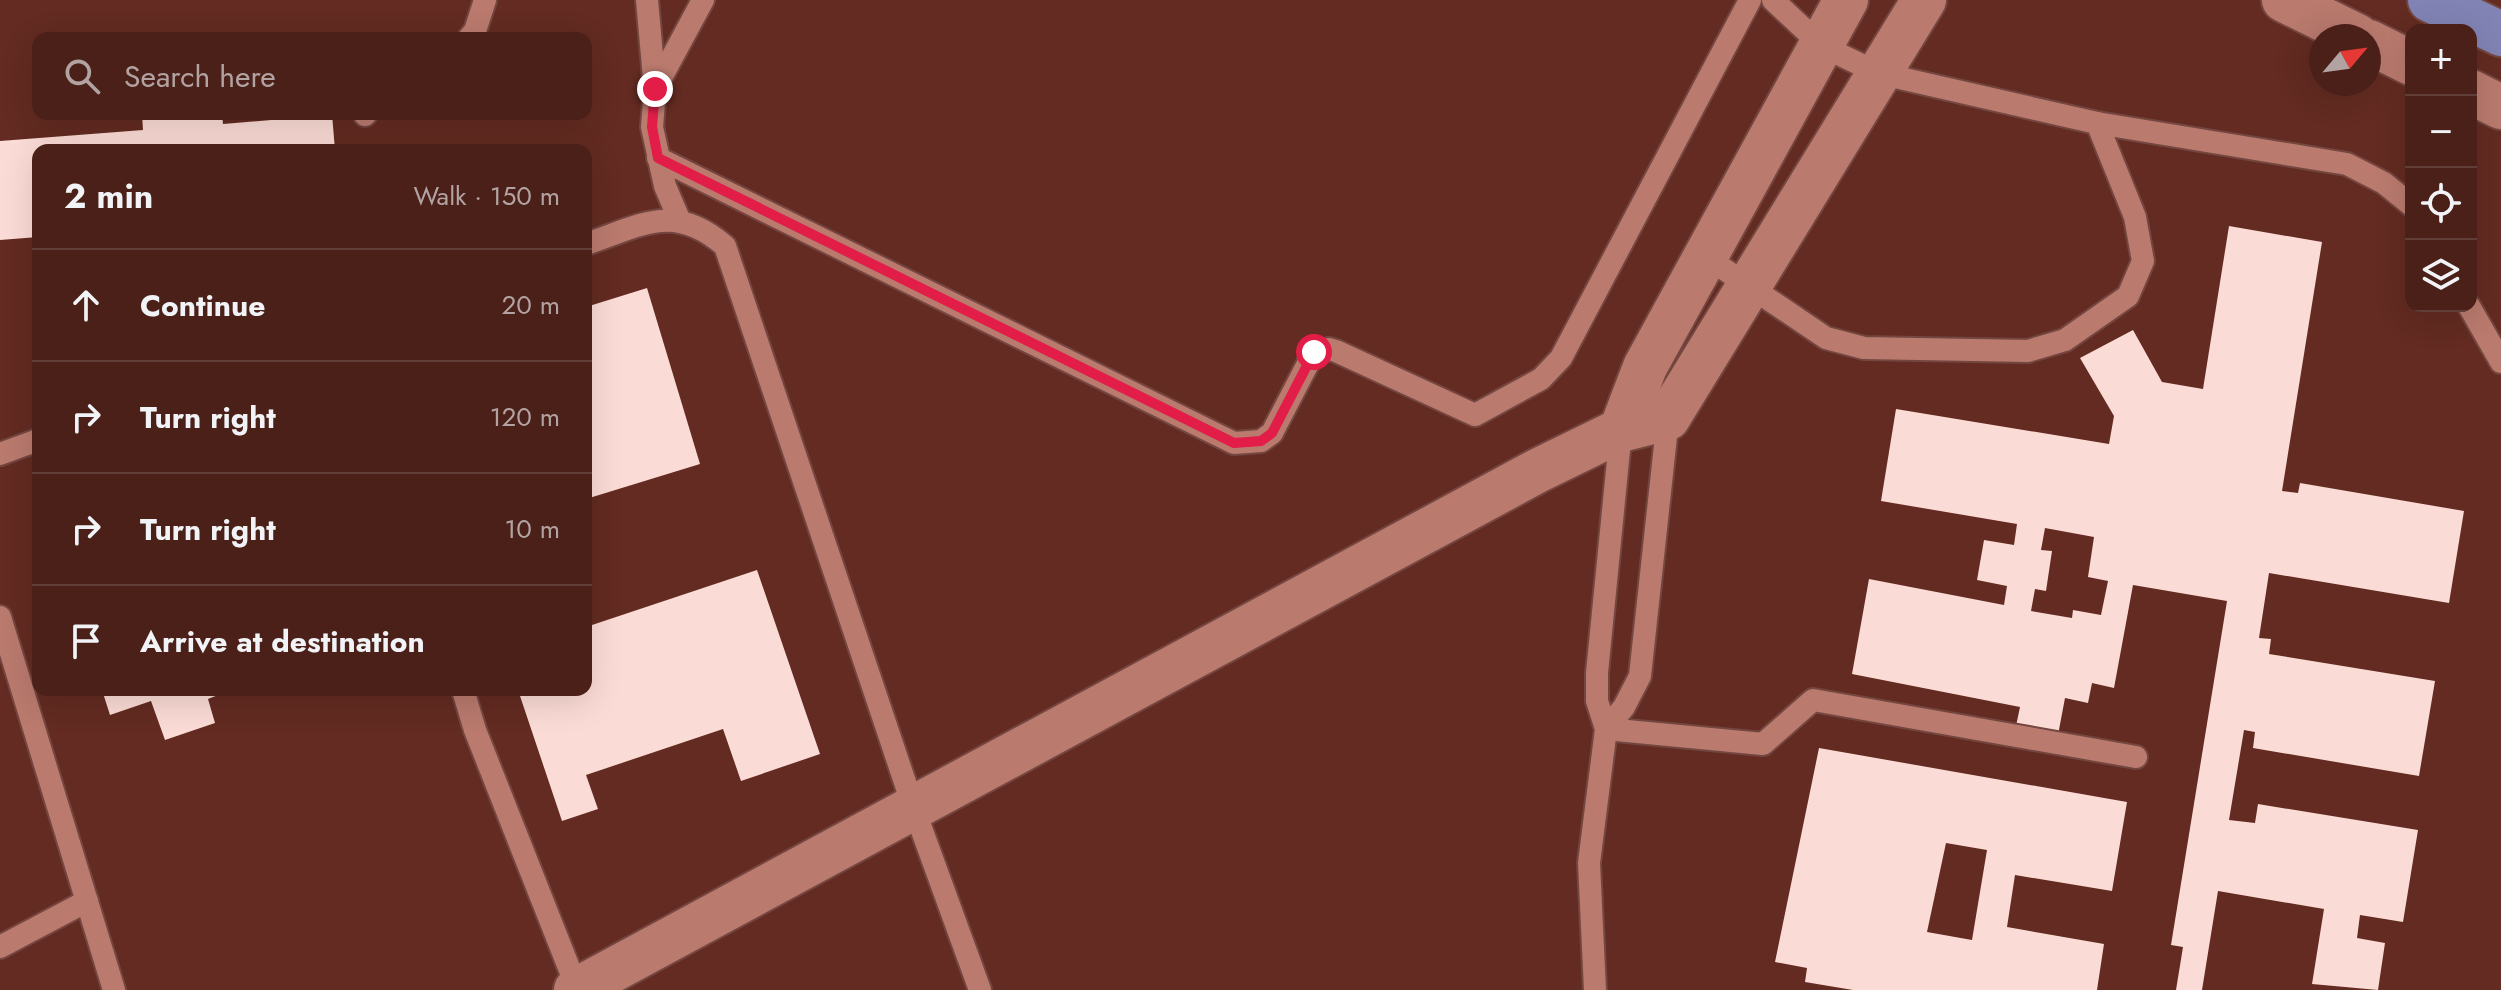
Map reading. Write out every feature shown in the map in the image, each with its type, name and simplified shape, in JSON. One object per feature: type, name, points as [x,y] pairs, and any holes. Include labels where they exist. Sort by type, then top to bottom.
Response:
[{"type":"highway","points":[[2430,0],[2501,34]]},
{"type":"street","points":[[1621,430],[1645,367],[1846,0]]},
{"type":"street","points":[[576,989],[1539,470],[1621,430],[1668,418],[1924,0]]},
{"type":"street","points":[[2284,0],[2333,24]]},
{"type":"street","points":[[2381,48],[2405,60]]},
{"type":"street","points":[[2477,95],[2501,107]]},
{"type":"lane","points":[[474,32],[485,0]]},
{"type":"lane","points":[[647,0],[655,89],[652,127],[658,158],[679,219]]},
{"type":"lane","points":[[655,89],[703,0]]},
{"type":"lane","points":[[658,158],[1234,443],[1261,441],[1272,433],[1314,352],[1322,349],[1336,351],[1475,415],[1541,379],[1561,358],[1750,0]]},
{"type":"lane","points":[[1773,0],[1822,46],[1878,73],[2097,123],[2347,164],[2384,183],[2405,200]]},
{"type":"lane","points":[[1706,257],[1826,338],[1864,348],[2028,351],[2065,340],[2128,296],[2143,261],[2135,217],[2097,123]]},
{"type":"lane","points":[[592,242],[658,219],[679,219],[704,228],[725,246],[913,806],[980,990]]},
{"type":"lane","points":[[2472,312],[2501,362]]},
{"type":"lane","points":[[1606,729],[1624,707],[1640,676],[1668,418]]},
{"type":"lane","points":[[1595,990],[1589,863],[1606,729],[1597,701],[1597,673],[1621,430]]},
{"type":"lane","points":[[0,454],[32,442]]},
{"type":"lane","points":[[0,617],[114,990]]},
{"type":"lane","points":[[465,696],[475,730],[576,989]]},
{"type":"lane","points":[[1606,729],[1763,744],[1813,700],[2136,757]]},
{"type":"lane","points":[[0,947],[87,901]]},
{"type":"building","points":[[142,120],[223,120],[223,124],[332,120],[334,144],[32,144],[32,237],[0,240],[0,141],[143,130]]},
{"type":"building","points":[[2229,226],[2322,242],[2282,491],[2298,493],[2300,483],[2464,511],[2449,603],[2269,573],[2259,638],[2271,639],[2269,654],[2435,681],[2419,776],[2253,748],[2255,732],[2244,730],[2229,820],[2255,823],[2258,804],[2418,830],[2403,922],[2360,915],[2357,938],[2385,943],[2378,990],[2312,984],[2324,909],[2218,891],[2202,990],[2176,990],[2183,947],[2171,945],[2227,601],[2133,585],[2114,688],[2092,683],[2088,703],[2065,698],[2058,735],[2016,726],[2020,707],[1852,674],[1869,579],[2004,605],[2007,586],[1977,580],[1984,540],[2014,545],[2017,524],[1881,501],[1896,409],[2109,444],[2114,416],[2080,358],[2133,330],[2162,382],[2203,389]],"holes":[[[2045,528],[2094,537],[2088,577],[2108,581],[2101,615],[2073,610],[2072,618],[2031,611],[2035,589],[2046,591],[2052,551],[2041,550]]]},
{"type":"building","points":[[647,288],[700,464],[592,497],[592,305]]},
{"type":"building","points":[[757,570],[820,754],[741,781],[723,729],[586,775],[598,809],[562,821],[520,696],[592,696],[592,625]]},
{"type":"building","points":[[104,696],[216,696],[208,699],[215,723],[165,740],[151,701],[110,715]]},
{"type":"building","points":[[1819,748],[2127,802],[2112,891],[2015,875],[2007,927],[2104,944],[2097,990],[1853,990],[1805,982],[1807,968],[1775,962]],"holes":[[[1946,843],[1987,850],[1972,940],[1927,932]]]},
{"type":"route","points":[[655,89],[652,127],[658,158],[1234,443],[1261,441],[1272,433],[1314,352]]}]
